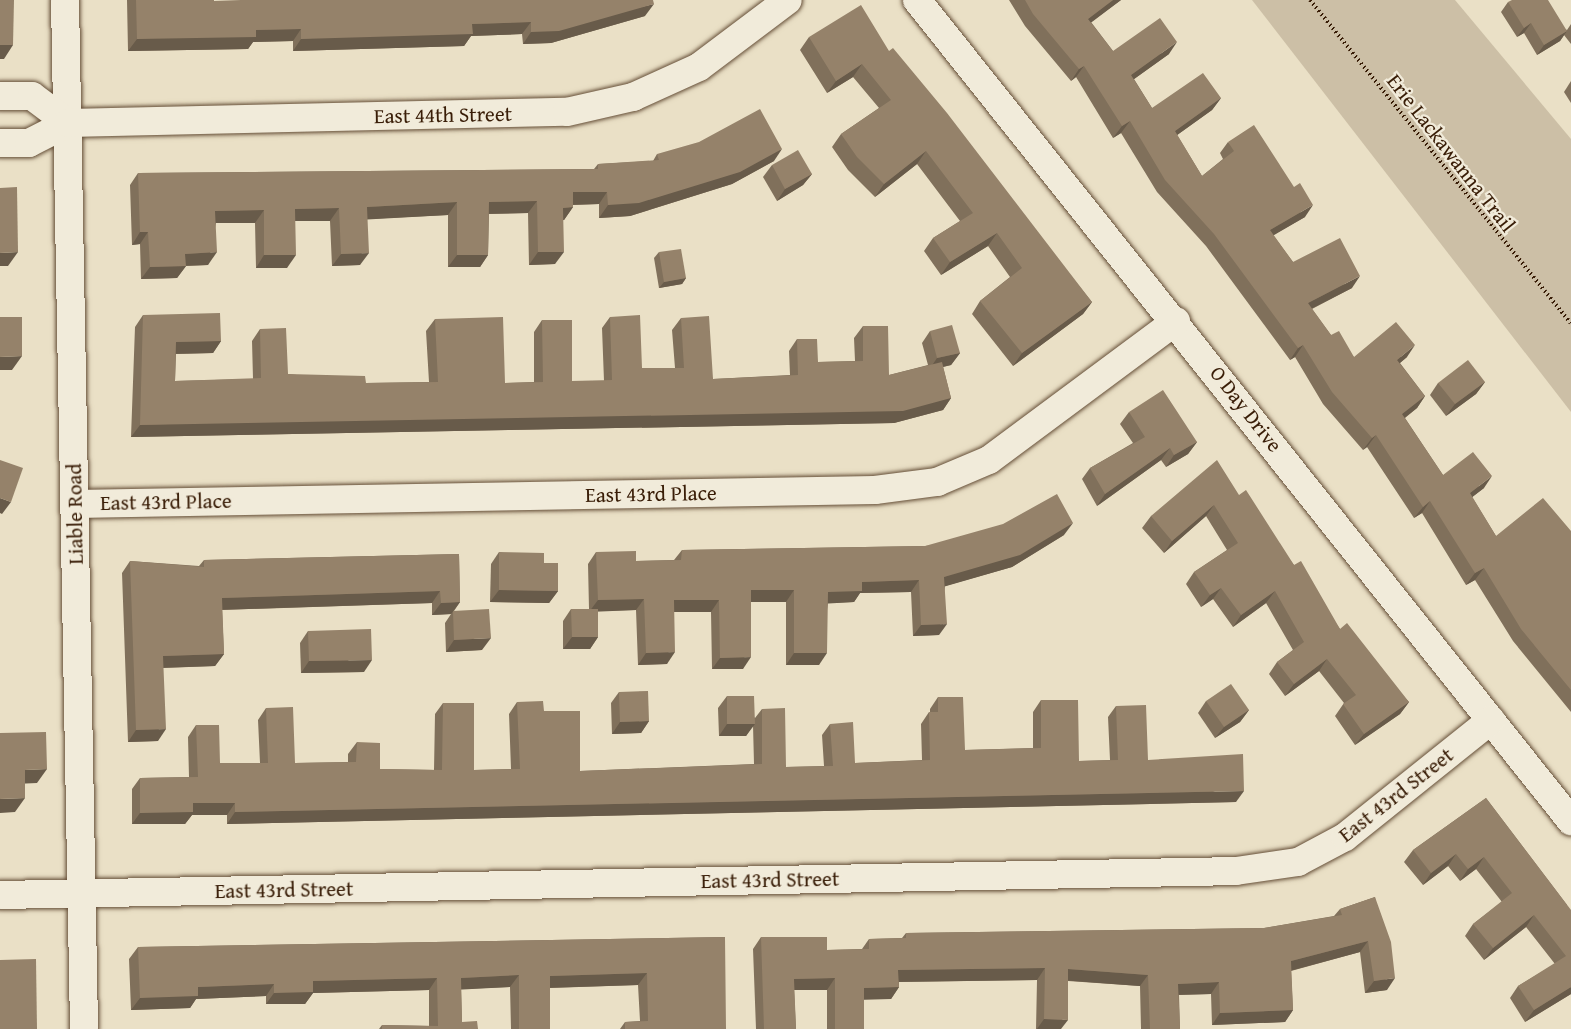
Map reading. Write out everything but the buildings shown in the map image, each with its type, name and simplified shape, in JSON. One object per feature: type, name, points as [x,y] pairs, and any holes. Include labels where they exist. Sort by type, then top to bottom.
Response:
[{"type":"street","name":"Liable Road","points":[[65,0],[84,1029]]},
{"type":"street","name":"East 44th Street","points":[[0,143],[29,143],[68,123],[567,112],[633,97],[699,67],[788,0]]},
{"type":"street","name":"O Day Drive","points":[[917,0],[1176,321],[1571,820]]},
{"type":"street","points":[[0,96],[32,96],[68,123]]},
{"type":"street","name":"East 43rd Place","points":[[75,504],[875,490],[937,482],[989,460],[1176,321]]},
{"type":"street","name":"East 43rd Street","points":[[0,895],[1236,871],[1298,862],[1346,837],[1491,720]]},
{"type":"path","name":"Erie Lackawanna Trail","points":[[1310,0],[1571,323]]},
{"type":"shaded area","points":[[1252,0],[1455,0],[1571,139],[1571,412]]}]
